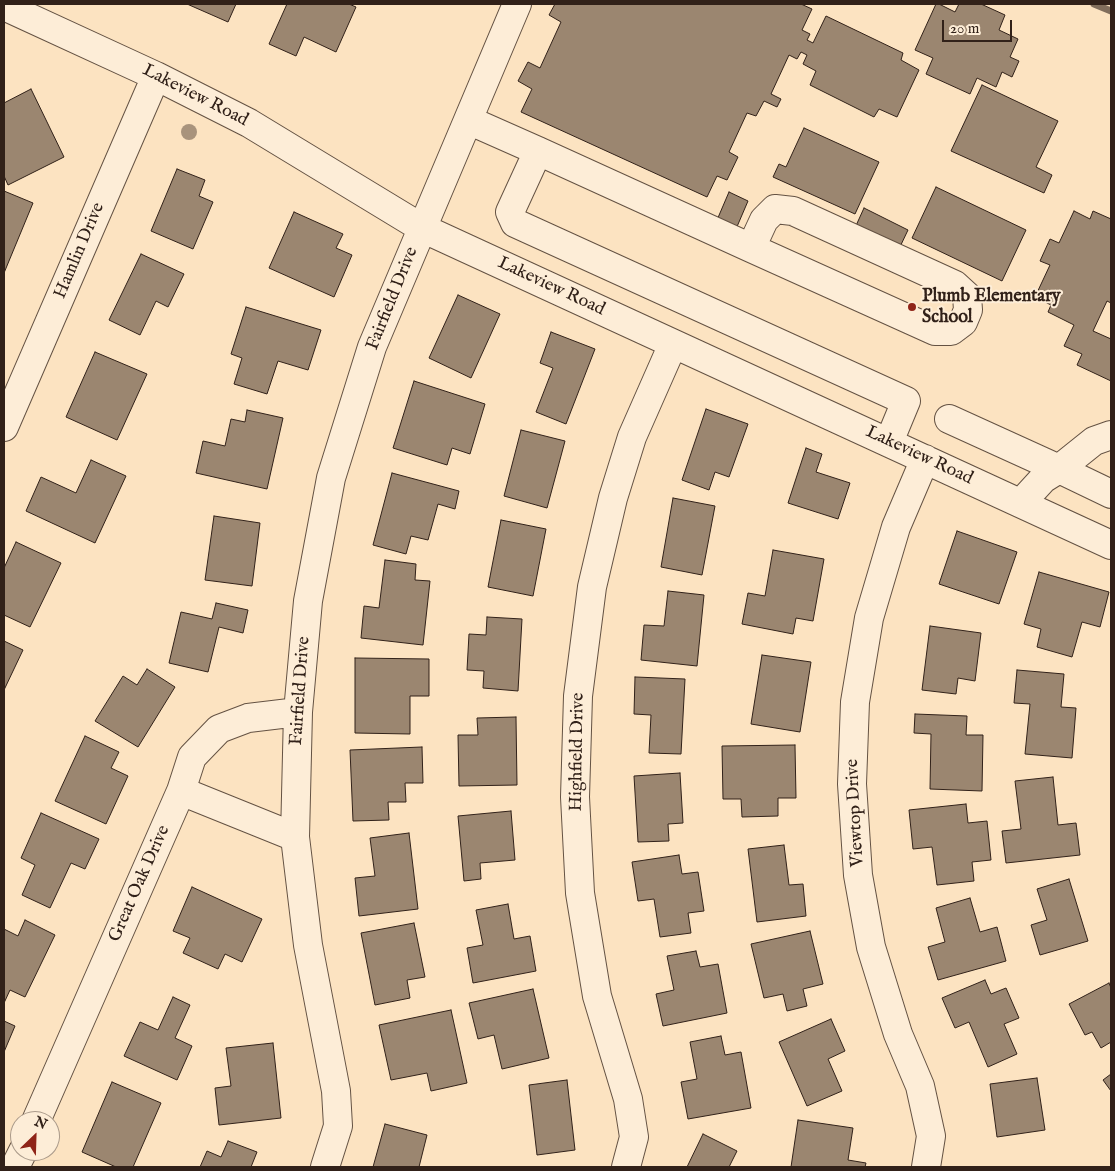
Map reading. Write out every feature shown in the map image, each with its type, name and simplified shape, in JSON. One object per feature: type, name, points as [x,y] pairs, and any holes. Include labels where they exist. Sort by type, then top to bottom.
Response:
[{"type":"street","name":"Fairfield Drive","points":[[325,1167],[338,1126],[336,1091],[308,945],[295,837],[298,712],[308,601],[331,478],[372,347],[517,4]]},
{"type":"street","name":"Lakeview Road","points":[[4,6],[156,76],[249,123],[422,228],[1111,545]]},
{"type":"street","name":"Hamlin Drive","points":[[4,427],[156,76]]},
{"type":"street","points":[[468,120],[538,151],[751,248],[935,331],[951,331],[963,322],[968,310],[967,296],[955,285],[793,211],[775,209],[764,220],[751,248]]},
{"type":"street","points":[[538,151],[510,212],[515,223],[906,401],[889,442]]},
{"type":"street","name":"Highfield Drive","points":[[626,1167],[634,1137],[628,1099],[597,996],[580,893],[575,797],[578,696],[592,586],[613,498],[632,437],[673,344]]},
{"type":"street","points":[[949,419],[1111,494]]},
{"type":"street","points":[[1021,503],[1043,479],[1059,470],[1094,441],[1111,435]]},
{"type":"street","name":"Viewtop Drive","points":[[925,459],[896,527],[869,618],[855,702],[852,784],[858,875],[871,947],[898,1034],[920,1086],[931,1136],[926,1167]]},
{"type":"street","name":"Great Oak Drive","points":[[40,1111],[181,791],[192,757],[219,728],[248,718],[298,712]]},
{"type":"street","points":[[181,791],[295,837]]},
{"type":"building","points":[[187,4],[236,4],[228,22]]},
{"type":"building","points":[[287,4],[349,4],[356,7],[336,52],[304,37],[296,56],[269,44]]},
{"type":"building","points":[[555,4],[801,4],[812,9],[802,30],[810,34],[807,40],[813,43],[826,16],[903,53],[901,60],[919,70],[897,117],[879,109],[874,117],[810,85],[816,71],[803,64],[807,55],[801,52],[797,59],[789,55],[771,94],[781,99],[777,107],[764,101],[756,116],[747,113],[729,152],[738,157],[727,180],[717,176],[707,197],[521,112],[532,89],[518,81],[528,62],[540,68],[561,22],[549,15]]},
{"type":"building","points":[[936,4],[955,12],[959,4],[981,4],[1005,15],[999,30],[1018,39],[1010,57],[1019,61],[1012,77],[1002,72],[996,87],[977,78],[970,94],[926,74],[933,58],[915,50]]},
{"type":"building","points":[[982,85],[1058,121],[1036,167],[1052,175],[1044,193],[951,151]]},
{"type":"building","points":[[31,89],[64,157],[8,185],[4,176],[4,103]]},
{"type":"building","points":[[804,128],[879,162],[855,214],[773,177],[779,164],[786,167]]},
{"type":"building","points":[[177,169],[205,180],[199,196],[213,202],[193,249],[151,231]]},
{"type":"building","points":[[936,187],[1026,230],[1002,281],[912,238]]},
{"type":"building","points":[[4,191],[33,203],[4,273]]},
{"type":"building","points":[[729,192],[748,201],[736,229],[717,220]]},
{"type":"building","points":[[864,208],[908,230],[898,251],[854,230]]},
{"type":"building","points":[[1074,211],[1090,219],[1093,211],[1111,219],[1111,303],[1107,301],[1093,331],[1111,339],[1111,381],[1077,365],[1082,354],[1064,346],[1074,325],[1048,312],[1051,305],[1035,297],[1050,265],[1040,261],[1050,239],[1059,243]]},
{"type":"building","points":[[294,212],[343,234],[336,248],[352,255],[334,297],[269,268]]},
{"type":"building","points":[[141,254],[184,274],[168,307],[156,301],[140,335],[109,320]]},
{"type":"building","points":[[458,295],[500,314],[471,378],[429,358]]},
{"type":"building","points":[[246,307],[321,330],[308,370],[278,361],[267,394],[234,384],[242,358],[231,354]]},
{"type":"building","points":[[551,332],[595,349],[566,424],[536,412],[553,368],[540,363]]},
{"type":"building","points":[[95,352],[147,374],[117,440],[66,417]]},
{"type":"building","points":[[414,381],[485,404],[470,454],[452,448],[447,465],[393,448]]},
{"type":"building","points":[[706,409],[748,424],[729,477],[715,472],[709,490],[682,480]]},
{"type":"building","points":[[247,410],[283,418],[267,489],[196,473],[203,441],[225,446],[231,419],[245,422]]},
{"type":"building","points":[[521,430],[565,441],[547,508],[504,496]]},
{"type":"building","points":[[806,448],[822,454],[816,472],[850,483],[838,519],[788,503]]},
{"type":"building","points":[[91,460],[126,476],[95,543],[26,511],[41,477],[76,493]]},
{"type":"building","points":[[392,473],[459,491],[455,509],[438,504],[428,540],[411,536],[406,554],[373,545]]},
{"type":"building","points":[[673,498],[715,506],[702,575],[661,567]]},
{"type":"building","points":[[214,516],[260,523],[252,586],[205,580]]},
{"type":"building","points":[[501,520],[546,529],[533,596],[488,587]]},
{"type":"building","points":[[957,531],[1017,552],[999,604],[939,584]]},
{"type":"building","points":[[16,542],[61,563],[30,627],[4,615],[4,568]]},
{"type":"building","points":[[773,550],[824,559],[813,621],[796,618],[793,634],[742,624],[748,593],[765,596]]},
{"type":"building","points":[[385,560],[416,564],[415,580],[430,581],[423,645],[361,638],[364,606],[379,608]]},
{"type":"building","points":[[1039,572],[1109,592],[1100,627],[1082,622],[1072,657],[1037,647],[1041,629],[1024,624]]},
{"type":"building","points":[[668,591],[704,595],[697,666],[641,660],[644,625],[664,626]]},
{"type":"building","points":[[216,603],[248,610],[243,633],[219,627],[208,672],[169,663],[181,612],[212,619]]},
{"type":"building","points":[[487,617],[522,619],[518,691],[483,688],[484,671],[467,670],[469,634],[486,635]]},
{"type":"building","points":[[930,626],[981,633],[975,681],[958,678],[956,694],[922,690]]},
{"type":"building","points":[[4,641],[23,650],[4,690]]},
{"type":"building","points":[[762,655],[811,662],[800,732],[751,724]]},
{"type":"building","points":[[355,658],[429,659],[429,696],[410,696],[410,734],[355,733]]},
{"type":"building","points":[[147,669],[175,687],[138,747],[95,721],[123,676],[137,685]]},
{"type":"building","points":[[1017,670],[1064,674],[1061,707],[1076,708],[1072,758],[1025,754],[1030,704],[1014,703]]},
{"type":"building","points":[[635,677],[685,679],[681,754],[649,753],[651,715],[634,714]]},
{"type":"building","points":[[915,714],[967,716],[966,735],[983,735],[982,791],[930,789],[931,734],[914,733]]},
{"type":"building","points":[[516,717],[517,785],[459,786],[458,735],[478,735],[477,718]]},
{"type":"building","points":[[85,736],[119,752],[111,768],[128,776],[106,824],[55,801]]},
{"type":"building","points":[[795,745],[796,798],[778,798],[778,816],[742,817],[741,799],[723,799],[722,746]]},
{"type":"building","points":[[422,747],[423,783],[405,783],[406,802],[388,802],[389,820],[353,821],[350,750]]},
{"type":"building","points":[[680,773],[683,823],[668,824],[669,841],[638,842],[634,776]]},
{"type":"building","points":[[1053,777],[1058,825],[1076,823],[1080,855],[1006,863],[1002,831],[1021,829],[1015,781]]},
{"type":"building","points":[[966,804],[968,823],[987,821],[991,860],[972,862],[974,881],[937,885],[932,847],[913,849],[909,810]]},
{"type":"building","points":[[511,811],[515,860],[480,863],[481,879],[464,881],[458,816]]},
{"type":"building","points":[[41,813],[99,839],[85,869],[71,863],[50,908],[22,895],[35,865],[21,858]]},
{"type":"building","points":[[409,833],[418,909],[359,916],[355,878],[375,876],[370,838]]},
{"type":"building","points":[[784,845],[789,885],[803,884],[806,916],[757,922],[748,849]]},
{"type":"building","points":[[679,855],[682,874],[698,872],[704,911],[688,913],[691,933],[660,937],[654,899],[638,901],[632,862]]},
{"type":"building","points":[[1069,879],[1088,941],[1040,955],[1031,925],[1047,920],[1037,889]]},
{"type":"building","points":[[192,887],[262,919],[242,962],[225,954],[218,969],[183,953],[190,938],[173,931]]},
{"type":"building","points":[[970,898],[980,932],[997,927],[1006,961],[938,980],[928,947],[945,942],[936,908]]},
{"type":"building","points":[[508,904],[514,939],[530,936],[536,971],[473,983],[467,948],[483,945],[476,910]]},
{"type":"building","points":[[25,920],[55,935],[25,997],[10,990],[4,1003],[4,929],[18,936]]},
{"type":"building","points":[[414,923],[425,977],[407,980],[410,998],[375,1005],[361,933]]},
{"type":"building","points":[[810,931],[823,984],[803,989],[807,1006],[787,1011],[783,994],[764,998],[751,944]]},
{"type":"building","points":[[696,951],[700,967],[718,964],[727,1013],[663,1026],[656,994],[674,990],[667,956]]},
{"type":"building","points":[[985,980],[991,994],[1006,988],[1019,1018],[1004,1024],[1017,1054],[988,1067],[969,1022],[955,1028],[942,998]]},
{"type":"building","points":[[1109,983],[1111,988],[1111,1042],[1101,1048],[1092,1032],[1085,1035],[1069,1004]]},
{"type":"building","points":[[533,989],[549,1058],[502,1069],[494,1035],[478,1039],[469,1003]]},
{"type":"building","points":[[173,997],[190,1005],[175,1038],[192,1046],[177,1080],[124,1056],[140,1022],[158,1030]]},
{"type":"building","points":[[451,1010],[467,1083],[431,1091],[427,1073],[391,1080],[379,1025]]},
{"type":"building","points":[[831,1019],[845,1051],[828,1059],[842,1091],[807,1106],[779,1042]]},
{"type":"building","points":[[4,1021],[15,1026],[4,1052]]},
{"type":"building","points":[[721,1036],[725,1055],[741,1052],[751,1108],[688,1119],[681,1082],[697,1079],[690,1042]]},
{"type":"building","points":[[273,1043],[281,1118],[219,1125],[215,1088],[231,1086],[226,1048]]},
{"type":"building","points":[[1111,1074],[1111,1091],[1103,1080]]},
{"type":"building","points":[[1037,1078],[1045,1130],[997,1137],[990,1084]]},
{"type":"building","points":[[567,1080],[575,1150],[537,1155],[529,1085]]},
{"type":"building","points":[[112,1082],[161,1103],[133,1167],[116,1167],[82,1152]]},
{"type":"building","points":[[798,1120],[853,1128],[848,1160],[866,1163],[865,1167],[791,1167]]},
{"type":"building","points":[[385,1124],[427,1135],[419,1167],[373,1167]]},
{"type":"building","points":[[703,1134],[737,1151],[729,1167],[687,1167]]},
{"type":"building","points":[[228,1141],[257,1152],[251,1167],[200,1167],[207,1151],[221,1157]]},
{"type":"waterway","points":[[1094,4],[1111,11]]},
{"type":"place","name":"Plumb Elementary School","points":[[912,307]]}]
